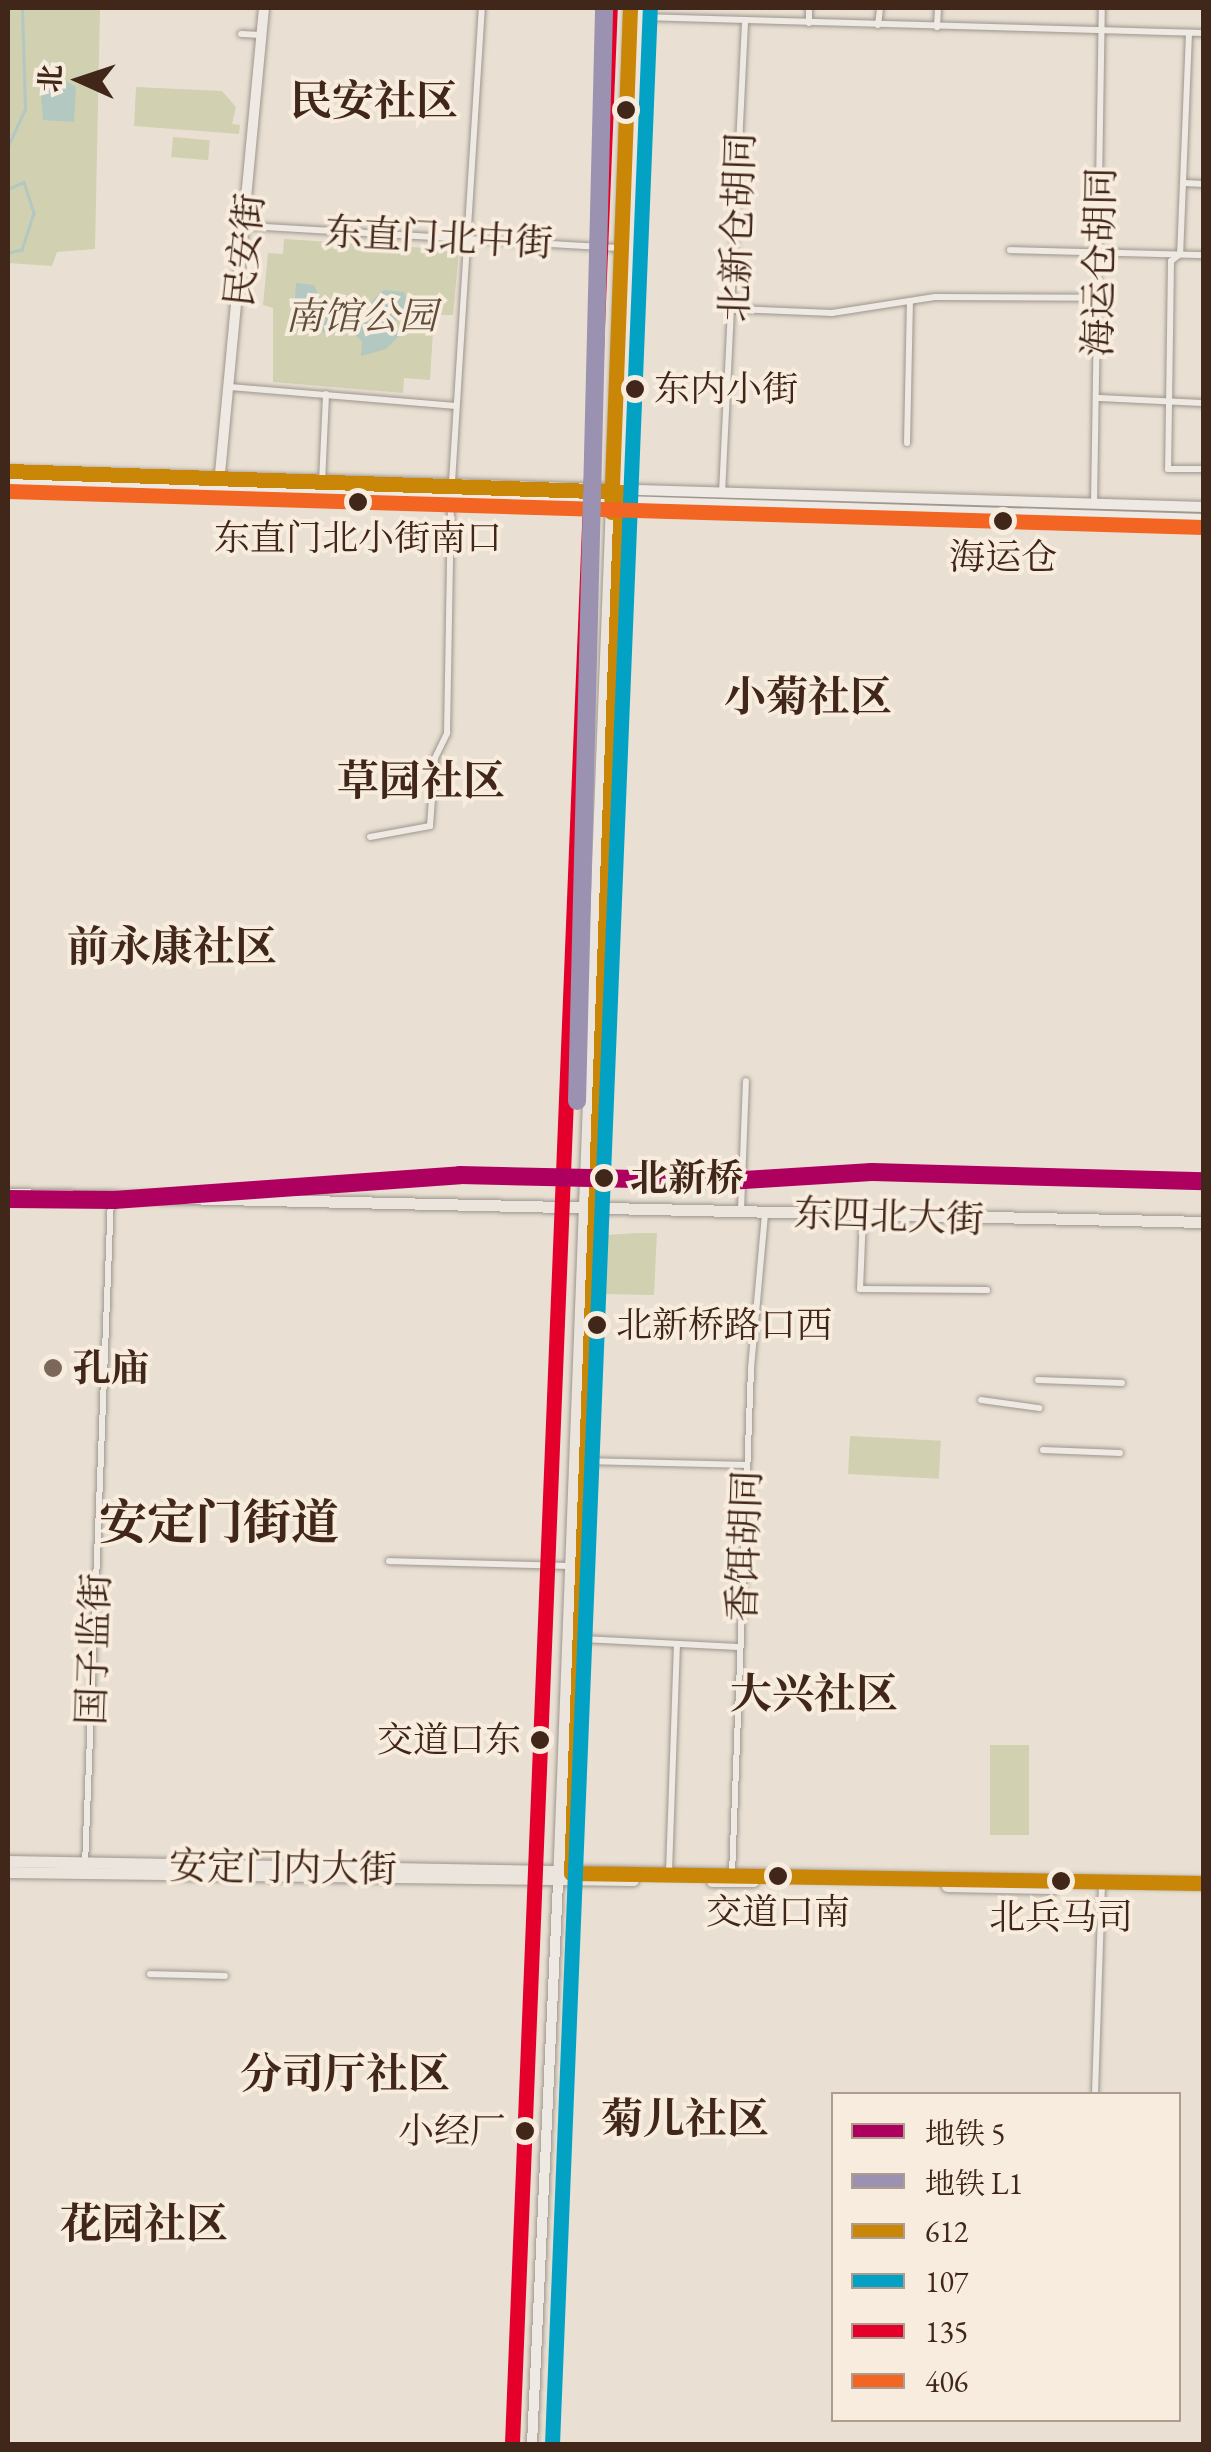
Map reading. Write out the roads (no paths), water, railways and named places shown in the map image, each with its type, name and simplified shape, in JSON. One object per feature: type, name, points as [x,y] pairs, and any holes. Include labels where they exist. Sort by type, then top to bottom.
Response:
[{"type":"main road","name":"民安街","points":[[219,487],[247,226],[264,8]]},
{"type":"main road","points":[[532,2444],[563,1876],[582,1639],[589,1461],[591,1208],[630,8]]},
{"type":"main road","points":[[625,248],[640,12]]},
{"type":"main road","points":[[8,471],[219,487],[452,485],[616,496],[1094,510],[1204,506]]},
{"type":"main road","points":[[8,482],[451,498],[722,493],[1094,510],[1204,519]]},
{"type":"main road","name":"东四北大街","points":[[8,1194],[1204,1220]]},
{"type":"main road","points":[[563,1876],[567,1566],[591,1208]]},
{"type":"main road","name":"安定门内大街","points":[[8,1861],[85,1868]]},
{"type":"main road","name":"安定门内大街","points":[[8,1872],[85,1868],[563,1876]]},
{"type":"main road","points":[[563,1876],[669,1872],[732,1877]]},
{"type":"main road","points":[[563,1876],[1204,1887]]},
{"type":"street","points":[[370,837],[430,826],[435,758],[449,719],[451,498],[471,240],[482,8]]},
{"type":"street","points":[[808,22],[809,8]]},
{"type":"street","points":[[878,25],[880,8]]},
{"type":"street","points":[[937,27],[938,8]]},
{"type":"street","name":"海运仓胡同","points":[[1094,510],[1102,8]]},
{"type":"street","points":[[640,12],[878,25],[1204,33]]},
{"type":"street","name":"北新仓胡同","points":[[722,493],[735,309],[744,20]]},
{"type":"street","points":[[1189,33],[1180,254],[1171,261],[1168,470],[1204,470]]},
{"type":"street","points":[[241,34],[262,35]]},
{"type":"street","points":[[1184,182],[1204,184]]},
{"type":"street","name":"东直门北中街","points":[[247,226],[625,248]]},
{"type":"street","points":[[1010,250],[1204,254]]},
{"type":"street","points":[[735,309],[832,313],[910,302],[1098,298]]},
{"type":"street","points":[[908,444],[910,302]]},
{"type":"street","points":[[230,386],[456,406]]},
{"type":"street","points":[[322,484],[326,394]]},
{"type":"street","points":[[1096,398],[1204,403]]},
{"type":"street","points":[[741,1212],[746,1082]]},
{"type":"street","name":"国子监街","points":[[85,1868],[111,1196]]},
{"type":"street","name":"香饵胡同","points":[[732,1877],[747,1465],[765,1212]]},
{"type":"street","points":[[863,1215],[860,1289],[986,1290]]},
{"type":"street","points":[[1038,1380],[1122,1383]]},
{"type":"street","points":[[980,1400],[1039,1408]]},
{"type":"street","points":[[1044,1450],[1120,1453]]},
{"type":"street","points":[[574,1460],[747,1465]]},
{"type":"street","points":[[390,1561],[567,1566]]},
{"type":"street","points":[[568,1638],[740,1647]]},
{"type":"street","points":[[669,1872],[677,1644]]},
{"type":"street","points":[[1095,2092],[1102,1885]]},
{"type":"street","points":[[150,1974],[225,1976]]},
{"type":"water","points":[[54,73],[76,87],[74,122],[43,120],[40,84]]},
{"type":"water","points":[[296,283],[314,285],[329,320],[357,305],[357,322],[369,322],[372,301],[384,290],[404,292],[410,309],[394,321],[400,335],[386,349],[361,356],[362,341],[350,330],[324,333],[307,317],[307,306],[295,298]]},
{"type":"waterway","points":[[8,146],[25,109],[22,8]]},
{"type":"waterway","points":[[8,189],[24,182],[34,213],[22,250],[8,253]]},
{"type":"metro line","name":"L1","points":[[577,1101],[604,8]]},
{"type":"metro line","name":"5","points":[[8,1199],[114,1200],[460,1175],[728,1181],[872,1172],[1204,1181]]},
{"type":"place","name":"东内小街","points":[[635,389]]},
{"type":"place","name":"东直门北小街南口","points":[[358,502]]},
{"type":"place","name":"海运仓","points":[[1003,521]]},
{"type":"place","name":"北新桥","points":[[604,1178]]},
{"type":"place","name":"北新桥路口西","points":[[597,1325]]},
{"type":"place","name":"孔庙","points":[[53,1368]]},
{"type":"place","name":"交道口东","points":[[540,1740]]},
{"type":"place","name":"交道口南","points":[[778,1876]]},
{"type":"place","name":"北兵马司","points":[[1061,1881]]},
{"type":"place","name":"小经厂","points":[[525,2131]]},
{"type":"district","name":"民安社区","points":[[374,101]]},
{"type":"district","name":"小菊社区","points":[[808,697]]},
{"type":"district","name":"草园社区","points":[[421,781]]},
{"type":"district","name":"前永康社区","points":[[172,947]]},
{"type":"district","name":"安定门街道","points":[[219,1523]]},
{"type":"district","name":"大兴社区","points":[[814,1694]]},
{"type":"district","name":"分司厅社区","points":[[345,2074]]},
{"type":"district","name":"菊儿社区","points":[[685,2119]]},
{"type":"district","name":"花园社区","points":[[144,2224]]},
{"type":"park label","name":"南馆公园","points":[[361,316]]}]
